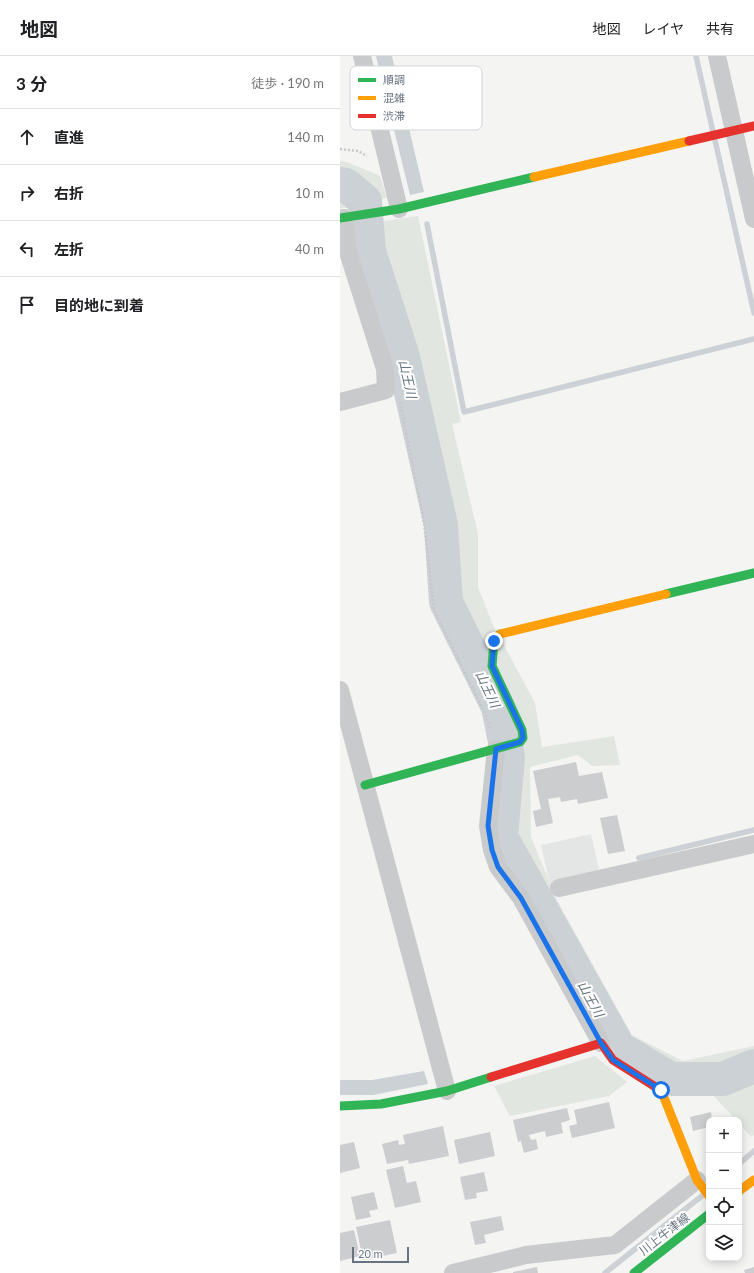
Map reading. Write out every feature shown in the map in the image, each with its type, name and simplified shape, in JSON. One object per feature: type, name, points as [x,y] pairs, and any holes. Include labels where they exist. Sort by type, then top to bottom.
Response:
[{"type":"street","points":[[362,56],[364,66]]},
{"type":"street","points":[[717,56],[754,219]]},
{"type":"street","points":[[340,402],[386,390],[385,369],[348,252],[342,218],[392,211],[754,126]]},
{"type":"street","points":[[380,130],[389,167],[392,211]]},
{"type":"street","points":[[365,784],[520,742],[523,738],[522,730],[492,666],[494,641],[501,633],[754,573]]},
{"type":"street","points":[[340,690],[447,1091]]},
{"type":"street","points":[[496,749],[488,826],[492,850],[498,867],[521,898],[601,1043],[613,1060],[661,1090],[697,1180],[706,1192]]},
{"type":"street","points":[[559,888],[754,844]]},
{"type":"street","points":[[340,1106],[381,1104],[447,1091],[601,1043]]},
{"type":"street","points":[[453,1273],[526,1255],[615,1245],[697,1180]]},
{"type":"street","name":"川上牛津線","points":[[634,1273],[706,1216]]},
{"type":"path","points":[[340,149],[358,151],[389,167]]},
{"type":"path","points":[[386,390],[397,389],[424,523],[434,610],[485,713],[496,749]]},
{"type":"shaded area","points":[[376,56],[392,56],[394,66],[378,66]]},
{"type":"shaded area","points":[[394,130],[409,130],[424,192],[410,195]]},
{"type":"shaded area","points":[[340,161],[347,162],[380,176],[387,198],[376,200],[348,176],[340,174]]},
{"type":"shaded area","points":[[340,192],[355,207],[340,208]]},
{"type":"shaded area","points":[[418,216],[461,422],[452,424],[478,534],[478,587],[493,625],[535,703],[542,747],[614,736],[620,765],[592,766],[578,755],[530,767],[531,837],[557,900],[632,1035],[683,1061],[754,1046],[754,1059],[744,1063],[679,1073],[625,1043],[507,837],[515,765],[514,729],[452,596],[448,525],[410,349],[377,250],[377,222]]},
{"type":"shaded area","points":[[591,834],[600,874],[550,885],[541,845]]},
{"type":"shaded area","points":[[595,1056],[627,1082],[609,1096],[510,1116],[494,1086]]},
{"type":"shaded area","points":[[424,1071],[428,1084],[373,1095],[340,1095],[340,1080],[372,1080]]},
{"type":"shaded area","points":[[754,1077],[754,1135],[751,1137],[742,1126],[742,1117],[733,1117],[708,1090]]},
{"type":"building","points":[[576,762],[579,776],[602,772],[608,798],[578,804],[577,799],[561,802],[560,797],[548,799],[553,823],[536,827],[533,811],[541,809],[533,771]]},
{"type":"building","points":[[617,815],[625,851],[608,854],[600,818]]},
{"type":"building","points":[[609,1102],[615,1128],[572,1138],[569,1126],[577,1124],[574,1110]]},
{"type":"building","points":[[567,1108],[570,1120],[561,1123],[563,1133],[546,1137],[545,1131],[529,1135],[531,1140],[536,1139],[538,1149],[524,1153],[521,1141],[518,1142],[513,1120]]},
{"type":"building","points":[[711,1112],[712,1117],[706,1117],[706,1128],[693,1131],[690,1117]]},
{"type":"building","points":[[443,1126],[449,1156],[409,1164],[408,1160],[387,1164],[382,1144],[398,1140],[399,1145],[405,1144],[403,1135]]},
{"type":"building","points":[[490,1132],[495,1156],[459,1164],[454,1140]]},
{"type":"building","points":[[354,1142],[360,1168],[340,1173],[340,1145]]},
{"type":"building","points":[[403,1166],[407,1183],[416,1181],[421,1202],[395,1208],[386,1170]]},
{"type":"building","points":[[484,1172],[488,1191],[476,1193],[477,1198],[465,1200],[460,1177]]},
{"type":"building","points":[[374,1192],[378,1209],[369,1211],[371,1217],[356,1220],[351,1197]]},
{"type":"building","points":[[501,1216],[504,1230],[484,1235],[486,1243],[475,1245],[470,1222]]},
{"type":"building","points":[[390,1220],[397,1253],[363,1260],[356,1227]]},
{"type":"building","points":[[354,1230],[360,1256],[340,1261],[340,1233]]},
{"type":"building","points":[[537,1267],[538,1273],[513,1273],[513,1272]]},
{"type":"building","points":[[754,1267],[754,1273],[745,1273],[744,1270]]},
{"type":"waterway","points":[[696,56],[713,132]]},
{"type":"waterway","points":[[715,140],[754,313]]},
{"type":"waterway","name":"山王川","points":[[340,184],[346,185],[365,201],[369,251],[403,357],[441,525],[446,602],[498,707],[508,757],[501,837],[619,1048],[671,1079],[723,1079],[754,1066]]},
{"type":"waterway","points":[[427,224],[464,412],[754,339]]},
{"type":"waterway","points":[[639,858],[754,830]]},
{"type":"waterway","points":[[742,1161],[754,1151]]},
{"type":"waterway","points":[[605,1273],[703,1195]]},
{"type":"traffic: fast","points":[[340,218],[399,209],[534,177]]},
{"type":"traffic: fast","points":[[666,594],[754,573]]},
{"type":"traffic: fast","points":[[365,785],[520,742],[523,738],[522,730],[492,666],[494,641],[500,634]]},
{"type":"traffic: fast","points":[[340,1106],[381,1104],[447,1091],[491,1077]]},
{"type":"traffic: fast","points":[[634,1273],[706,1216]]},
{"type":"traffic: slow","points":[[534,177],[689,141]]},
{"type":"traffic: slow","points":[[500,634],[666,594]]},
{"type":"traffic: slow","points":[[654,1086],[661,1090],[697,1180],[706,1192]]},
{"type":"traffic: slow","points":[[742,1189],[754,1180]]},
{"type":"traffic: jam","points":[[689,141],[754,126]]},
{"type":"traffic: jam","points":[[491,1077],[601,1043],[613,1060],[654,1086]]},
{"type":"route","points":[[494,641],[492,666],[522,730],[523,738],[520,742],[496,749],[488,826],[492,850],[498,867],[521,898],[601,1043],[613,1060],[661,1090]]}]
